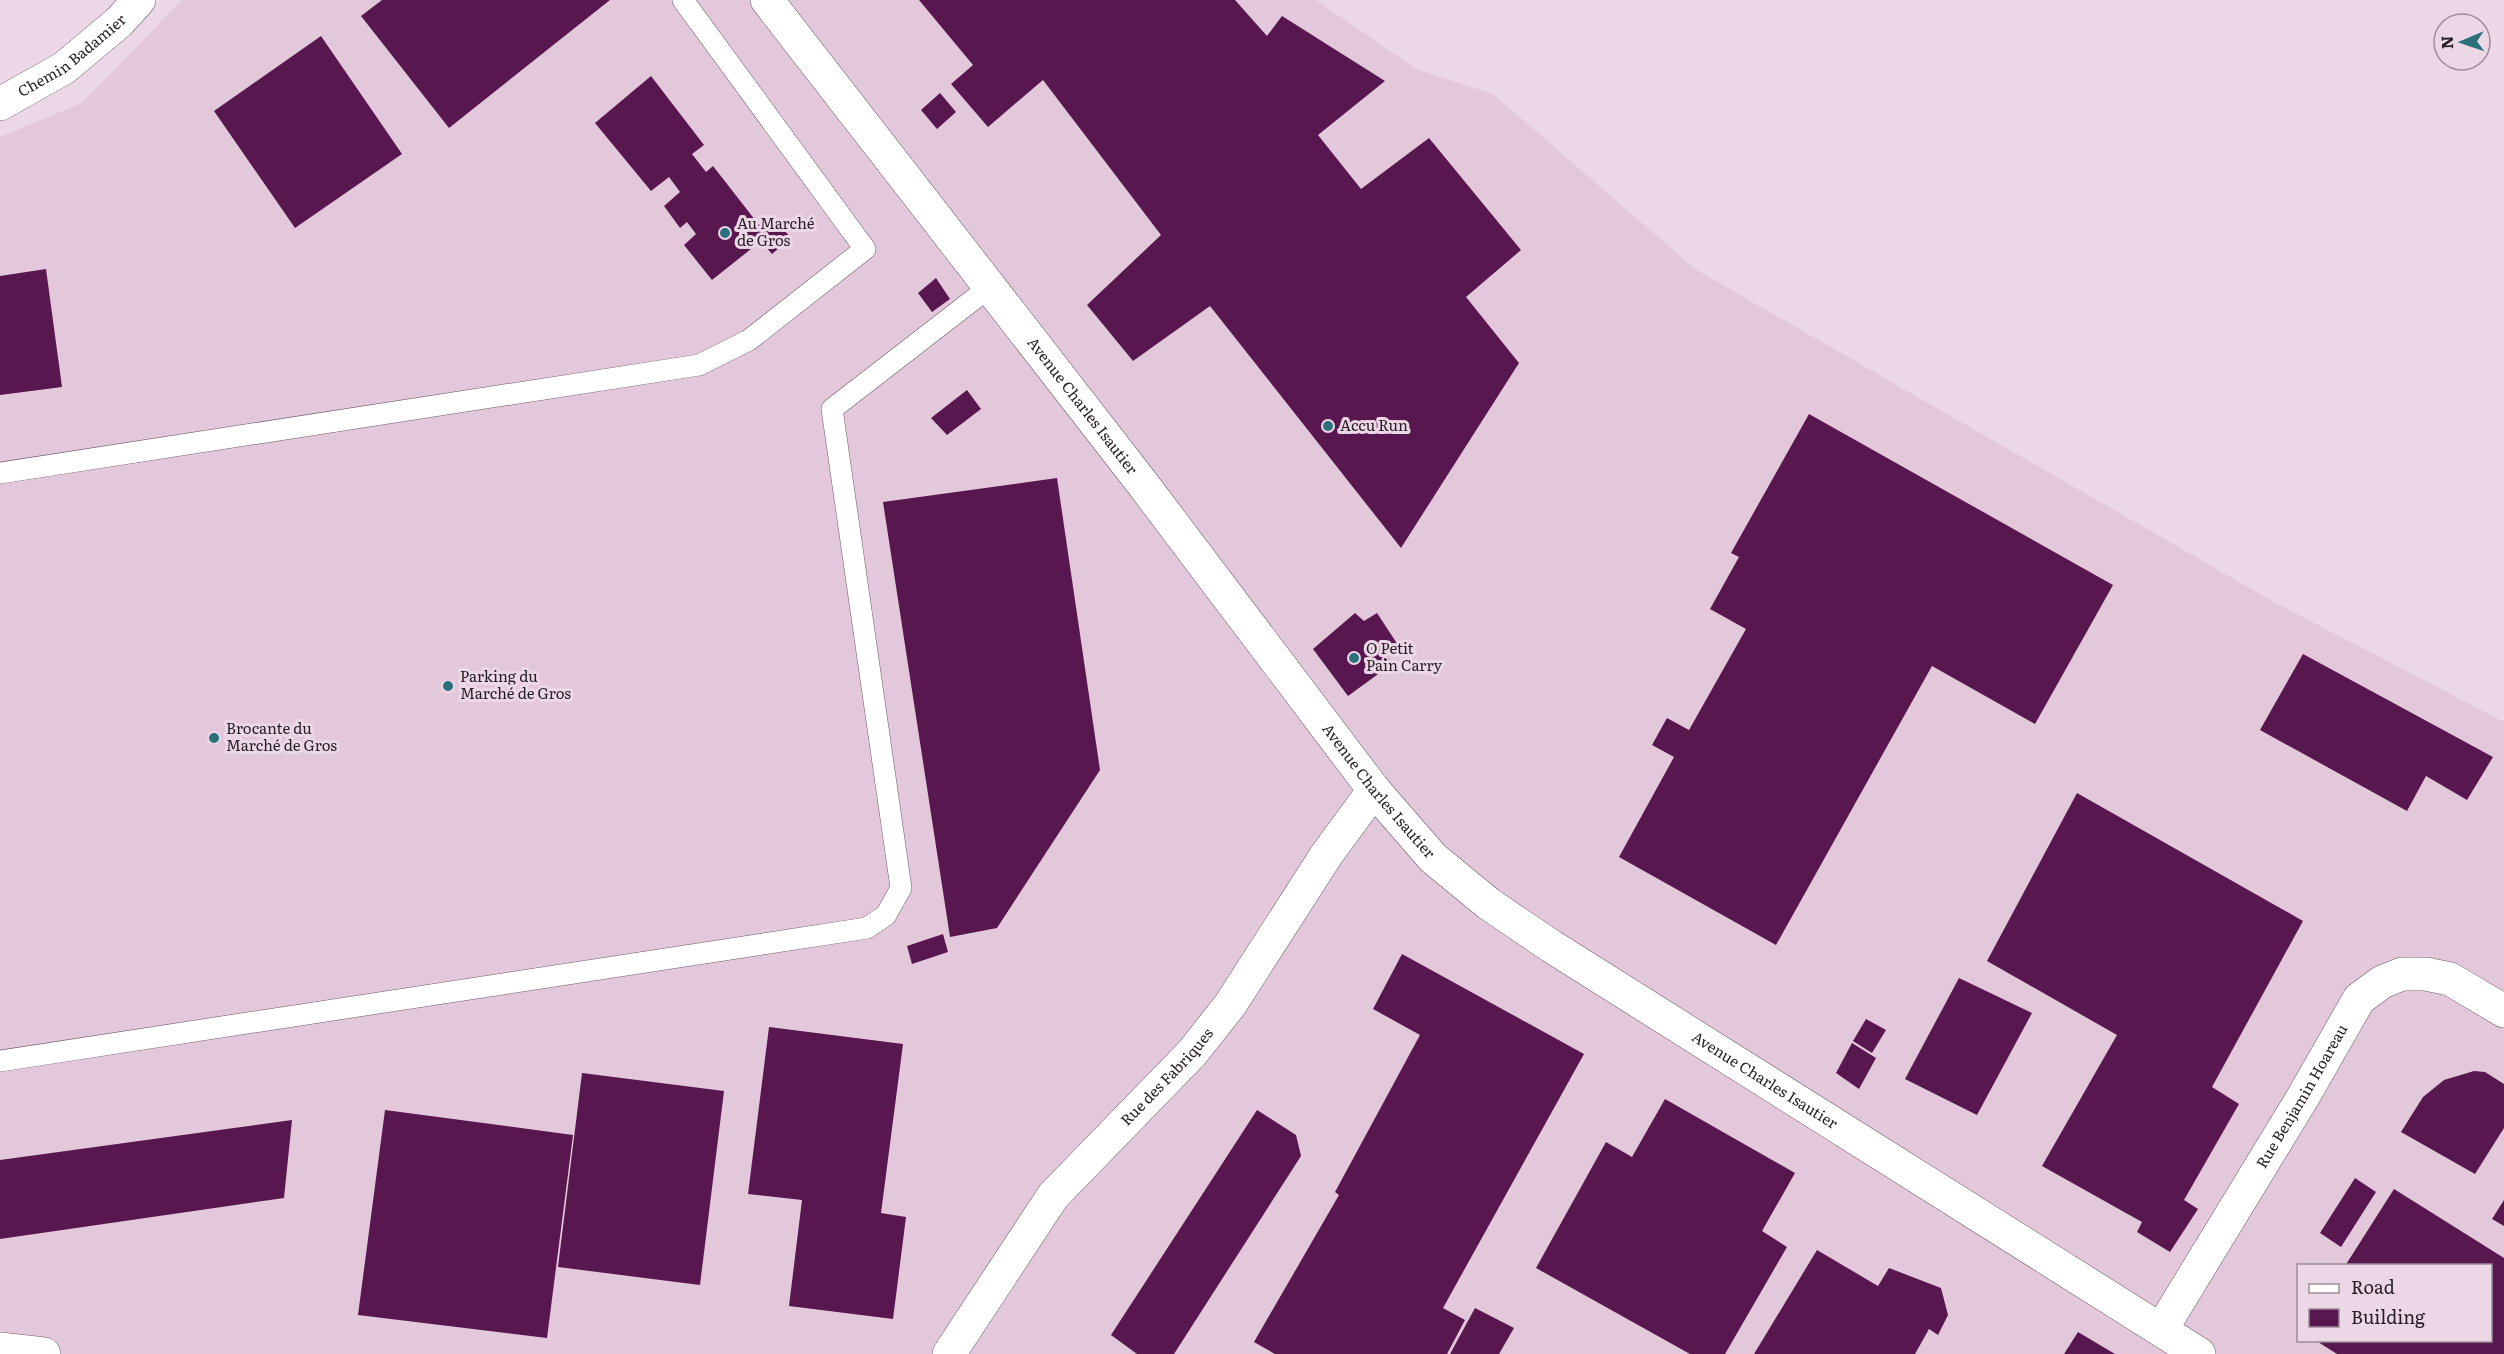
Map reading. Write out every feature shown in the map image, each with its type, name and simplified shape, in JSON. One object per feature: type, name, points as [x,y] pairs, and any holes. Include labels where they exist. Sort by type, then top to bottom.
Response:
[{"type":"street","name":"Chemin Badamier","points":[[0,104],[64,68],[119,22],[139,0]]},
{"type":"street","name":"Avenue Charles Isautier","points":[[767,0],[991,286],[1374,790],[1433,858],[1489,904],[1750,1073],[2199,1354]]},
{"type":"street","name":"Rue des Fabriques","points":[[949,1354],[1053,1196],[1192,1053],[1230,1005],[1327,854],[1374,790]]},
{"type":"street","name":"Rue Benjamin Hoareau","points":[[2161,1330],[2303,1097],[2358,999],[2382,982],[2402,974],[2426,974],[2451,979],[2504,1011]]},
{"type":"street","points":[[0,1349],[44,1354]]},
{"type":"lane","points":[[0,473],[699,365],[749,340],[865,249],[683,0]]},
{"type":"lane","points":[[0,1061],[867,928],[886,915],[901,888],[832,409],[991,286]]},
{"type":"shaded area","points":[[182,0],[1316,0],[1416,69],[1493,94],[1695,269],[2274,602],[2504,722],[2504,1354],[0,1354],[0,137],[82,103]]},
{"type":"building","points":[[382,0],[610,0],[449,128],[361,16]]},
{"type":"building","points":[[919,0],[1235,0],[1267,36],[1282,16],[1385,81],[1318,135],[1361,189],[1429,138],[1521,250],[1466,297],[1519,363],[1401,548],[1210,306],[1133,361],[1087,305],[1161,235],[1043,80],[988,127],[951,84],[973,65]]},
{"type":"building","points":[[321,36],[402,154],[295,228],[214,111]]},
{"type":"building","points":[[651,76],[704,145],[692,154],[706,172],[713,166],[759,225],[771,215],[791,238],[772,254],[761,241],[712,280],[684,245],[696,234],[687,222],[680,228],[664,206],[680,192],[669,177],[651,191],[595,123]]},
{"type":"building","points":[[940,93],[956,112],[937,129],[921,110]]},
{"type":"building","points":[[46,269],[62,387],[0,395],[0,276]]},
{"type":"building","points":[[936,278],[950,299],[932,312],[918,293]]},
{"type":"building","points":[[967,390],[981,409],[947,435],[931,418]]},
{"type":"building","points":[[1809,414],[2113,585],[2035,724],[1932,666],[1776,945],[1619,857],[1674,757],[1652,745],[1667,718],[1689,730],[1746,629],[1710,609],[1739,557],[1731,553]]},
{"type":"building","points":[[1057,478],[1100,770],[997,928],[950,937],[883,502]]},
{"type":"building","name":"O Petit Pain Carry","points":[[1355,613],[1364,621],[1377,613],[1398,645],[1385,651],[1392,664],[1348,696],[1313,649]]},
{"type":"building","points":[[2303,654],[2493,757],[2467,800],[2426,776],[2407,811],[2260,730]]},
{"type":"building","points":[[2077,793],[2303,921],[2212,1087],[2239,1104],[2184,1200],[2198,1209],[2170,1252],[2137,1232],[2142,1222],[2042,1166],[2117,1035],[1987,961]]},
{"type":"building","points":[[943,934],[948,952],[912,964],[907,946]]},
{"type":"building","points":[[1402,954],[1584,1054],[1443,1308],[1465,1320],[1447,1354],[1275,1354],[1254,1342],[1339,1195],[1335,1192],[1420,1035],[1373,1009]]},
{"type":"building","points":[[1959,978],[2032,1013],[1977,1115],[1905,1079]]},
{"type":"building","points":[[1866,1019],[1886,1030],[1872,1053],[1853,1041]]},
{"type":"building","points":[[769,1027],[903,1044],[881,1213],[906,1217],[893,1319],[789,1306],[802,1200],[748,1194]]},
{"type":"building","points":[[1852,1043],[1876,1058],[1859,1089],[1836,1073]]},
{"type":"building","points":[[2474,1071],[2485,1072],[2504,1084],[2504,1128],[2475,1174],[2401,1132],[2423,1097],[2444,1080]]},
{"type":"building","points":[[582,1073],[724,1091],[700,1285],[558,1267]]},
{"type":"building","points":[[1665,1099],[1795,1173],[1762,1231],[1787,1247],[1725,1354],[1690,1354],[1536,1268],[1606,1142],[1632,1157]]},
{"type":"building","points":[[385,1110],[573,1135],[547,1338],[358,1315]]},
{"type":"building","points":[[1257,1110],[1296,1135],[1301,1156],[1174,1354],[1137,1354],[1111,1335]]},
{"type":"building","points":[[292,1120],[284,1198],[0,1239],[0,1160]]},
{"type":"building","points":[[2355,1178],[2376,1192],[2341,1247],[2320,1233]]},
{"type":"building","points":[[2394,1189],[2504,1258],[2504,1354],[2337,1354],[2318,1342],[2492,1342],[2492,1264],[2346,1264]]},
{"type":"building","points":[[2504,1200],[2504,1226],[2492,1219]]},
{"type":"building","points":[[1817,1250],[1878,1286],[1889,1268],[1941,1288],[1948,1315],[1938,1335],[1929,1329],[1915,1354],[1754,1354]]},
{"type":"building","points":[[1475,1308],[1514,1328],[1499,1354],[1450,1354]]},
{"type":"building","points":[[2078,1332],[2115,1354],[2064,1354]]},
{"type":"place","name":"Au Marché de Gros","points":[[725,233]]},
{"type":"place","name":"Accu Run","points":[[1328,426]]},
{"type":"place","name":"O Petit Pain Carry","points":[[1354,658]]},
{"type":"place","name":"Parking du Marché de Gros","points":[[448,686]]},
{"type":"place","name":"Brocante du Marché de Gros","points":[[214,738]]}]
